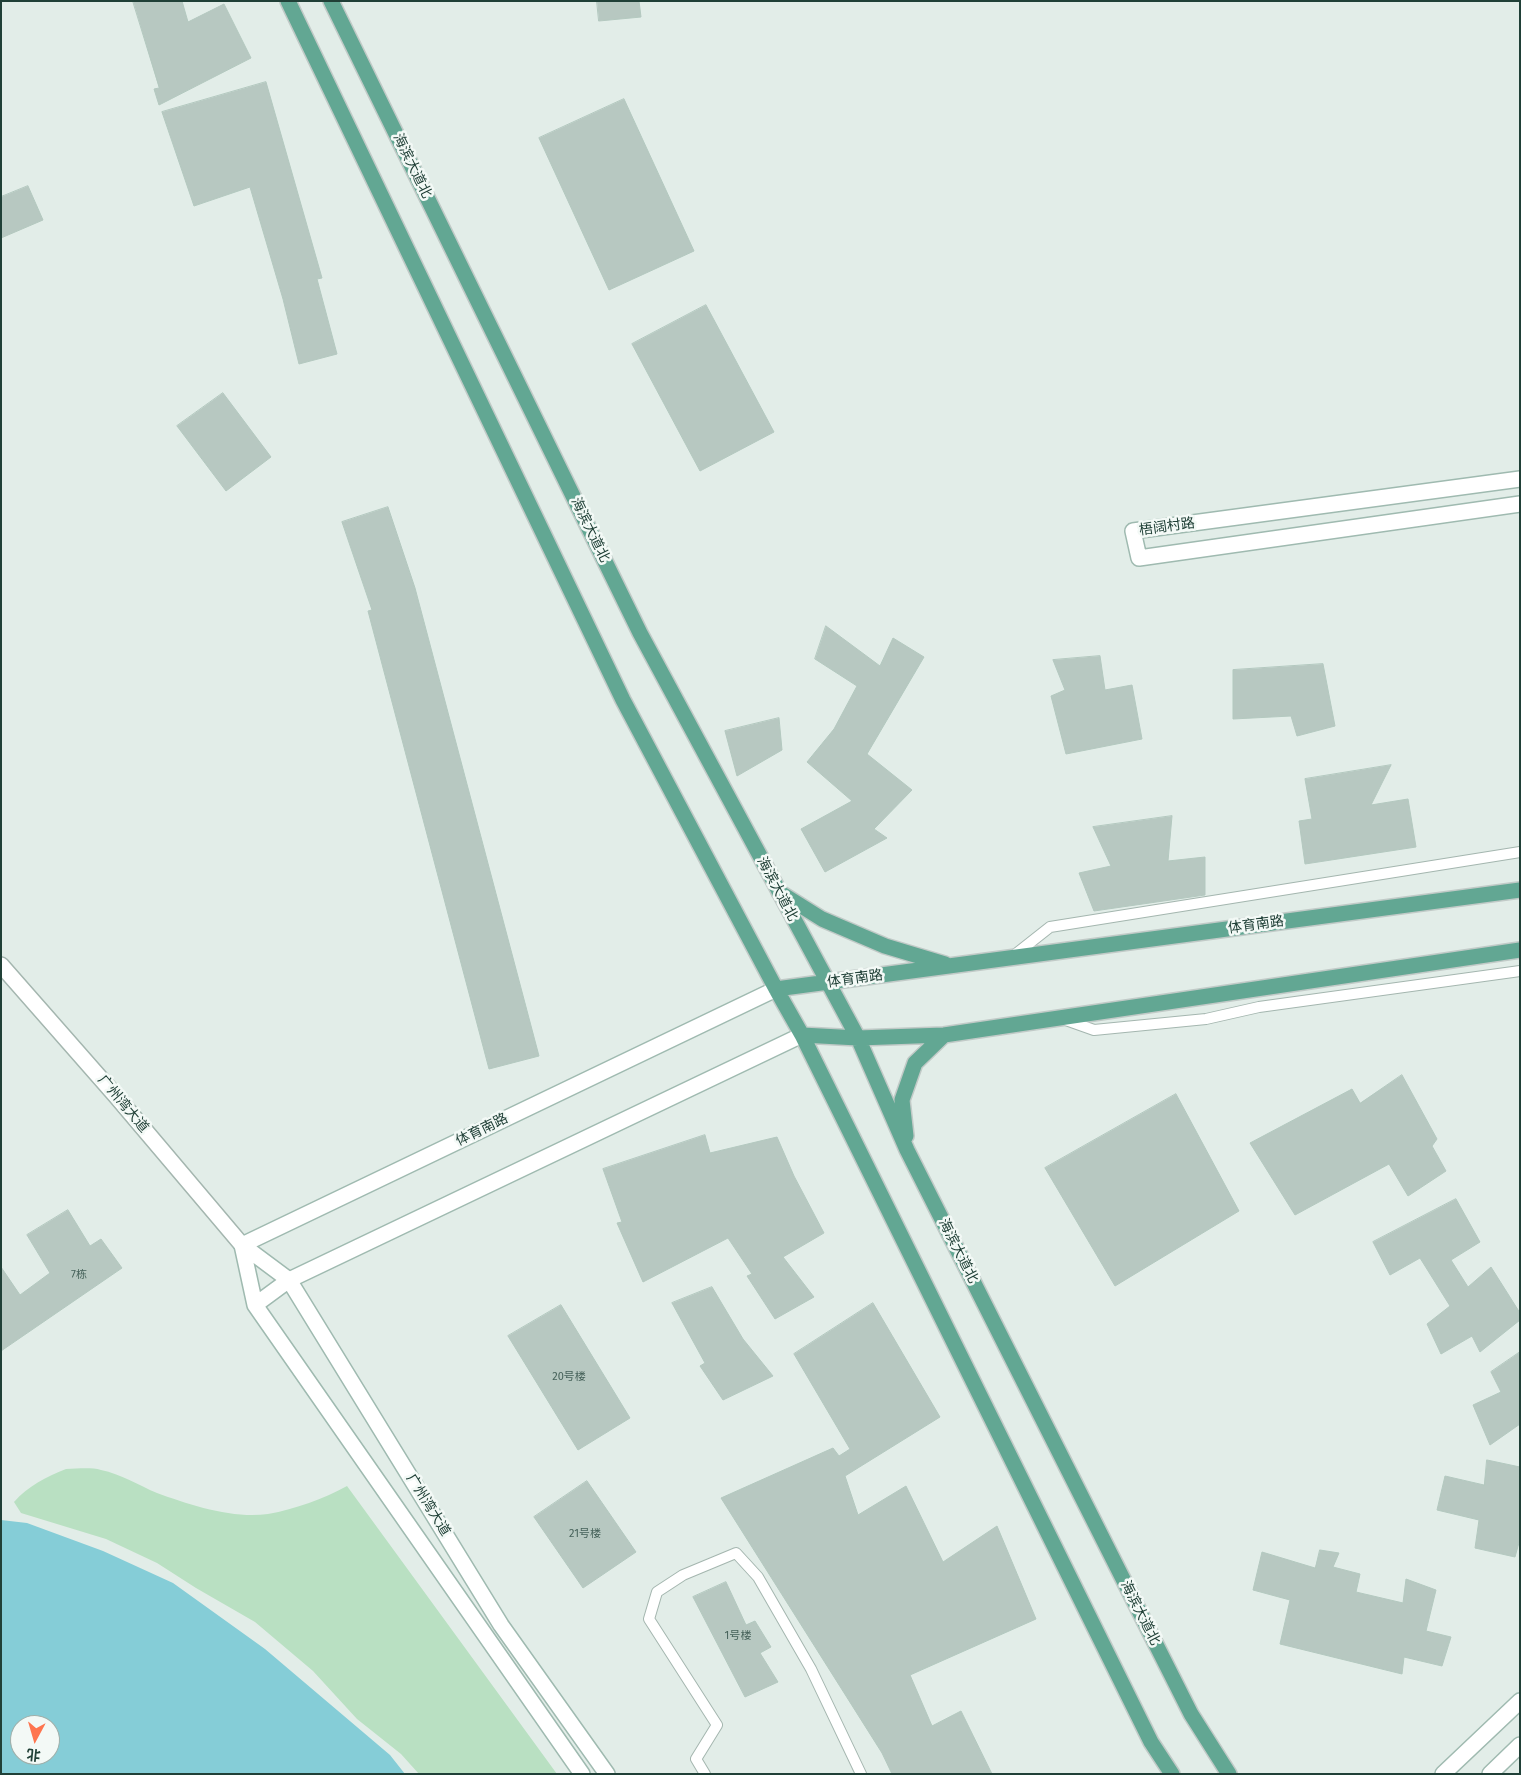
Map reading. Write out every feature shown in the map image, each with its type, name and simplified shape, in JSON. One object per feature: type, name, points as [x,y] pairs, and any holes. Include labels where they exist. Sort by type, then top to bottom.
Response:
[{"type":"main road","points":[[288,1],[623,700],[802,1035],[1147,1733],[1172,1774]]},
{"type":"main road","name":"海滨大道北","points":[[332,1],[640,633],[826,983],[858,1038],[907,1150],[1191,1714],[1228,1774]]},
{"type":"main road","name":"体育南路","points":[[776,989],[1520,890]]},
{"type":"main road","points":[[778,891],[818,917],[885,946],[951,966]]},
{"type":"main road","points":[[802,1035],[858,1038],[944,1035],[1520,950]]},
{"type":"main road","points":[[907,1150],[902,1100],[915,1063],[944,1035]]},
{"type":"street","name":"梧阔村路","points":[[1520,479],[1133,531],[1139,558],[1520,504]]},
{"type":"street","name":"广州湾大道","points":[[1,964],[242,1245],[289,1280],[501,1625],[607,1774]]},
{"type":"street","name":"体育南路","points":[[242,1245],[776,989]]},
{"type":"street","points":[[255,1305],[289,1280],[802,1035]]},
{"type":"street","name":"广州湾大道","points":[[242,1245],[255,1305],[582,1774]]},
{"type":"street","points":[[1443,1774],[1520,1701]]},
{"type":"street","points":[[1490,1774],[1520,1745]]},
{"type":"lane","points":[[1010,958],[1050,927],[1520,852]]},
{"type":"lane","points":[[1060,1018],[1094,1030],[1197,1020],[1259,1007],[1520,971]]},
{"type":"lane","points":[[705,1774],[696,1759],[717,1725],[649,1619],[657,1592],[684,1575],[736,1553],[758,1577],[811,1669],[861,1774]]},
{"type":"green space","points":[[66,1469],[92,1469],[108,1472],[183,1502],[241,1515],[268,1514],[289,1509],[319,1499],[347,1486],[557,1774],[419,1774],[401,1754],[357,1719],[313,1671],[255,1622],[157,1563],[106,1539],[21,1513],[14,1502],[19,1496],[38,1482]]},
{"type":"water","points":[[1,1520],[27,1523],[103,1551],[173,1583],[265,1649],[390,1755],[405,1774],[1,1774]]},
{"type":"building","points":[[133,1],[182,1],[188,22],[224,4],[251,58],[159,105],[154,89],[159,88]]},
{"type":"building","points":[[597,1],[639,1],[641,17],[599,21]]},
{"type":"building","points":[[266,82],[322,278],[317,279],[337,354],[299,364],[283,299],[250,187],[194,206],[162,112]]},
{"type":"building","points":[[624,99],[694,251],[609,290],[539,138]]},
{"type":"building","points":[[28,186],[43,220],[1,238],[1,197]]},
{"type":"building","points":[[706,305],[774,432],[700,471],[632,344]]},
{"type":"building","points":[[223,393],[271,457],[226,491],[177,426]]},
{"type":"building","points":[[388,507],[415,588],[539,1056],[489,1069],[368,611],[372,610],[342,522]]},
{"type":"building","points":[[826,626],[880,666],[893,638],[924,657],[867,754],[912,790],[874,829],[887,838],[825,872],[801,829],[852,801],[807,762],[834,729],[857,686],[815,659]]},
{"type":"building","points":[[1100,656],[1105,690],[1132,685],[1142,739],[1066,754],[1051,696],[1065,690],[1053,660]]},
{"type":"building","points":[[1323,664],[1335,726],[1297,736],[1291,716],[1233,719],[1233,670]]},
{"type":"building","points":[[779,718],[782,750],[737,776],[725,731]]},
{"type":"building","points":[[1391,765],[1371,805],[1408,799],[1416,847],[1305,864],[1299,821],[1312,819],[1305,779]]},
{"type":"building","points":[[1172,816],[1168,861],[1205,857],[1205,895],[1094,911],[1079,873],[1111,866],[1093,827]]},
{"type":"building","points":[[1402,1075],[1437,1139],[1432,1146],[1446,1171],[1408,1196],[1389,1164],[1295,1215],[1250,1143],[1352,1089],[1360,1103]]},
{"type":"building","points":[[1176,1094],[1239,1211],[1115,1286],[1045,1168]]},
{"type":"building","points":[[705,1135],[710,1153],[777,1137],[794,1176],[824,1233],[783,1257],[814,1297],[775,1319],[747,1276],[752,1274],[728,1238],[643,1282],[617,1223],[622,1222],[603,1169]]},
{"type":"building","points":[[1456,1199],[1480,1242],[1451,1260],[1468,1287],[1491,1267],[1520,1313],[1520,1320],[1480,1352],[1472,1336],[1441,1354],[1427,1324],[1450,1306],[1420,1258],[1390,1275],[1373,1242]]},
{"type":"building","points":[[68,1210],[90,1246],[101,1239],[122,1268],[1,1351],[1,1267],[20,1295],[50,1273],[27,1235]]},
{"type":"building","points":[[712,1287],[743,1339],[773,1376],[723,1400],[700,1366],[705,1363],[672,1303]]},
{"type":"building","points":[[873,1303],[940,1417],[845,1476],[858,1515],[906,1486],[943,1562],[997,1526],[1036,1619],[910,1675],[932,1726],[961,1711],[992,1774],[892,1774],[882,1753],[721,1498],[833,1448],[839,1456],[850,1449],[794,1354]]},
{"type":"building","points":[[561,1305],[630,1418],[578,1450],[508,1336]]},
{"type":"building","points":[[1520,1352],[1520,1424],[1490,1445],[1473,1405],[1501,1392],[1491,1372]]},
{"type":"building","points":[[1487,1460],[1520,1467],[1520,1539],[1515,1557],[1475,1548],[1479,1520],[1437,1510],[1445,1476],[1484,1485]]},
{"type":"building","points":[[587,1481],[636,1552],[583,1588],[534,1517]]},
{"type":"building","points":[[1320,1550],[1339,1553],[1333,1567],[1360,1574],[1356,1592],[1403,1603],[1406,1579],[1436,1590],[1426,1631],[1451,1637],[1442,1666],[1404,1657],[1402,1674],[1280,1644],[1290,1600],[1253,1590],[1262,1552],[1315,1568]]},
{"type":"building","points":[[726,1582],[746,1625],[755,1621],[771,1647],[760,1653],[778,1682],[745,1697],[693,1597]]}]
